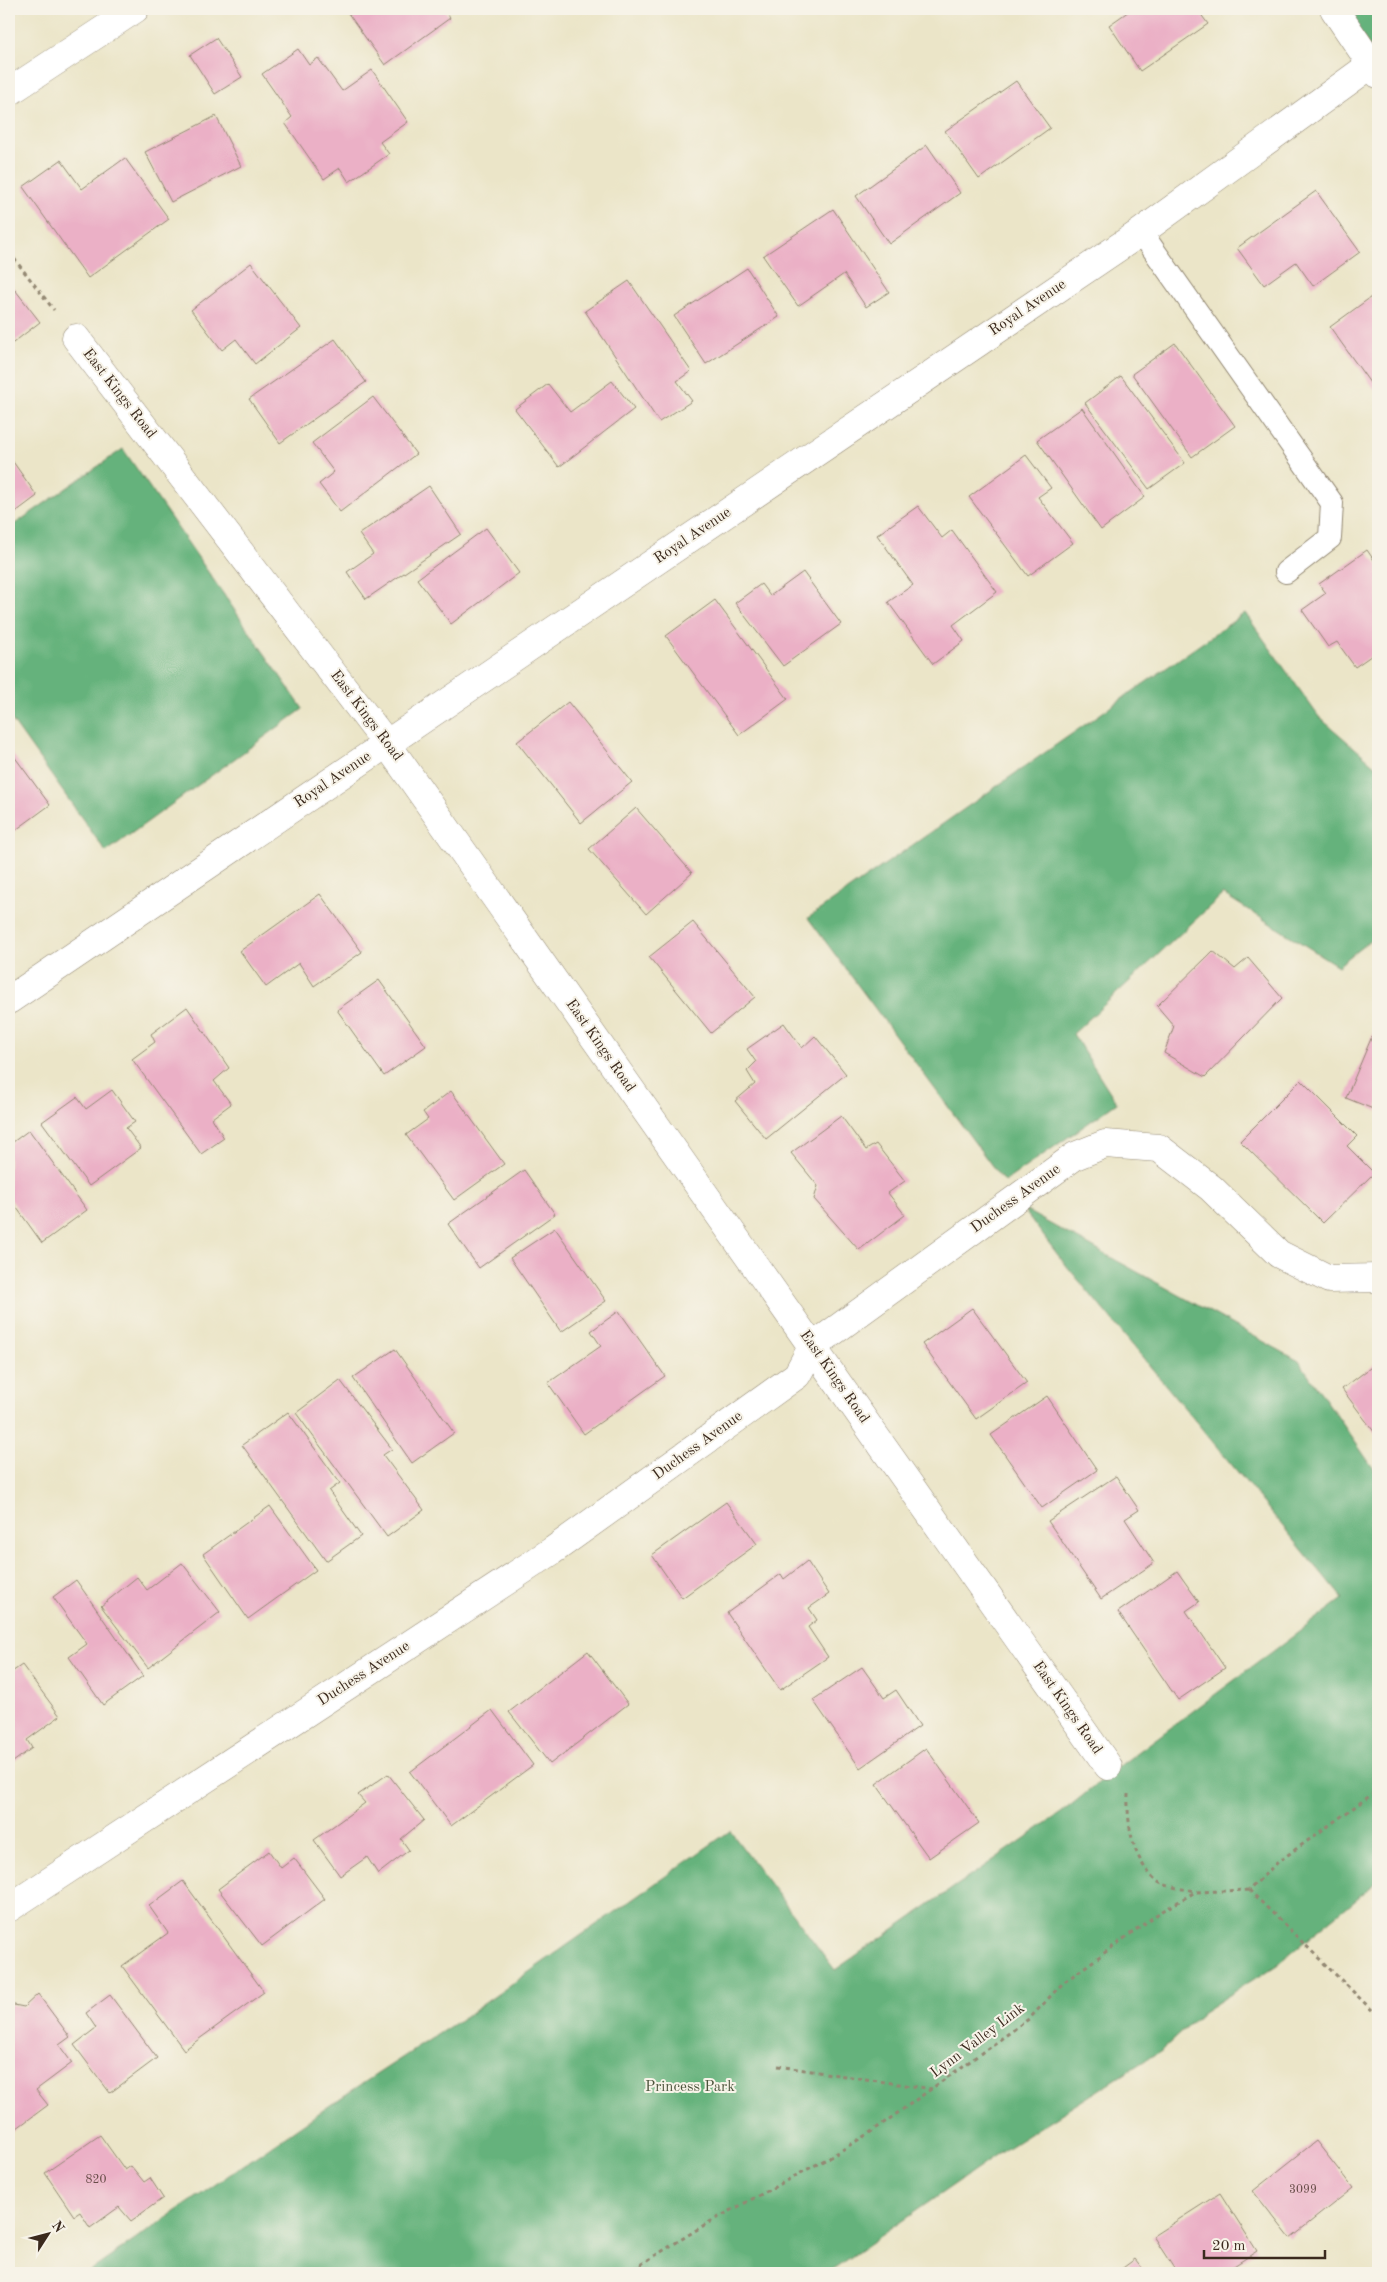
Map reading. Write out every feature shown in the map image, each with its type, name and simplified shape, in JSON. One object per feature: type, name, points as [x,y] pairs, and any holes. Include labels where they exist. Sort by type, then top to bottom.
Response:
[{"type":"street","points":[[9,92],[135,9]]},
{"type":"street","points":[[1334,9],[1375,69]]},
{"type":"street","name":"Royal Avenue","points":[[9,1000],[1141,232],[1375,69]]},
{"type":"street","name":"East Kings Road","points":[[76,338],[387,744],[1108,1766]]},
{"type":"street","name":"Duchess Avenue","points":[[9,1908],[552,1551],[797,1375],[812,1347],[1075,1156],[1105,1144],[1159,1148],[1211,1188],[1279,1254],[1329,1279],[1378,1278]]},
{"type":"lane","points":[[1141,232],[1332,502],[1330,538],[1286,572]]},
{"type":"path","points":[[9,252],[76,338]]},
{"type":"path","points":[[1108,1766],[1128,1776],[1127,1808],[1132,1841],[1141,1861],[1158,1882],[1195,1892],[1250,1890],[1278,1862],[1378,1790]]},
{"type":"path","points":[[1250,1890],[1378,2016]]},
{"type":"path","name":"Lynn Valley Link","points":[[628,2273],[732,2210],[834,2155],[933,2090],[1030,2018],[1063,1983],[1117,1942],[1195,1892]]},
{"type":"path","points":[[778,2066],[933,2090]]},
{"type":"green space","points":[[1352,9],[1378,9],[1378,59],[1347,13]]},
{"type":"green space","points":[[123,449],[303,709],[106,852],[9,716],[9,528]]},
{"type":"green space","points":[[1245,613],[1319,717],[1378,768],[1378,934],[1338,966],[1223,894],[1073,1034],[1117,1103],[1004,1182],[808,918]]},
{"type":"green space","name":"Princess Park","points":[[1023,1209],[1299,1361],[1378,1475],[1378,1881],[1276,1965],[1203,2012],[1163,2049],[1001,2152],[827,2273],[87,2273],[342,2097],[472,2012],[730,1831],[835,1970],[1061,1813],[1122,1764],[1343,1599],[1061,1259]]},
{"type":"building","points":[[345,9],[444,9],[450,18],[385,65]]},
{"type":"building","points":[[1132,9],[1197,9],[1208,24],[1140,71],[1109,25]]},
{"type":"building","points":[[216,38],[242,77],[215,94],[190,55]]},
{"type":"building","points":[[298,49],[309,65],[318,58],[342,91],[372,70],[408,122],[380,142],[389,154],[349,182],[340,168],[324,179],[285,123],[292,117],[262,74]]},
{"type":"building","points":[[1016,81],[1050,128],[979,179],[945,131]]},
{"type":"building","points":[[216,116],[241,166],[171,202],[145,152]]},
{"type":"building","points":[[927,145],[960,193],[889,244],[856,196]]},
{"type":"building","points":[[125,158],[169,219],[88,278],[23,187],[61,160],[82,189]]},
{"type":"building","points":[[1316,191],[1360,252],[1313,286],[1296,262],[1264,285],[1237,248]]},
{"type":"building","points":[[833,209],[889,292],[866,307],[844,274],[798,306],[763,256]]},
{"type":"building","points":[[251,263],[301,328],[255,364],[236,339],[222,350],[191,310]]},
{"type":"building","points":[[747,268],[779,317],[706,364],[674,316]]},
{"type":"building","points":[[629,281],[691,371],[677,381],[692,401],[659,422],[585,311]]},
{"type":"building","points":[[9,282],[40,322],[9,346]]},
{"type":"building","points":[[1378,292],[1378,394],[1330,327]]},
{"type":"building","points":[[335,339],[366,382],[280,443],[249,399]]},
{"type":"building","points":[[1175,343],[1235,426],[1192,457],[1132,374]]},
{"type":"building","points":[[1121,376],[1185,463],[1149,489],[1085,403]]},
{"type":"building","points":[[612,381],[634,409],[559,467],[515,409],[548,384],[570,412]]},
{"type":"building","points":[[373,397],[416,454],[340,512],[319,484],[334,472],[312,443]]},
{"type":"building","points":[[1082,408],[1145,497],[1101,530],[1037,440]]},
{"type":"building","points":[[1026,455],[1051,488],[1038,497],[1073,543],[1028,576],[969,497]]},
{"type":"building","points":[[9,456],[37,496],[9,517]]},
{"type":"building","points":[[429,486],[461,534],[366,599],[347,572],[373,554],[359,534]]},
{"type":"building","points":[[918,506],[942,538],[952,530],[997,592],[953,625],[964,641],[933,664],[888,602],[913,585],[877,535]]},
{"type":"building","points":[[486,528],[519,573],[451,624],[417,579]]},
{"type":"building","points":[[1367,550],[1378,566],[1378,651],[1355,667],[1337,642],[1328,647],[1302,610],[1326,593],[1319,584]]},
{"type":"building","points":[[803,572],[841,624],[783,666],[735,603],[761,584],[770,596]]},
{"type":"building","points":[[715,600],[788,699],[739,735],[666,636]]},
{"type":"building","points":[[568,702],[632,782],[581,823],[517,742]]},
{"type":"building","points":[[11,752],[50,805],[9,835],[9,754]]},
{"type":"building","points":[[636,808],[692,873],[646,914],[589,849]]},
{"type":"building","points":[[320,894],[362,952],[314,986],[299,963],[266,987],[240,951]]},
{"type":"building","points":[[693,922],[755,997],[711,1033],[649,957]]},
{"type":"building","points":[[1213,951],[1235,969],[1248,958],[1282,998],[1205,1077],[1164,1053],[1174,1026],[1157,1006]]},
{"type":"building","points":[[379,980],[426,1046],[384,1076],[337,1010]]},
{"type":"building","points":[[187,1007],[229,1068],[214,1081],[231,1104],[212,1118],[224,1138],[201,1154],[132,1059],[155,1042],[151,1034]]},
{"type":"building","points":[[1378,1022],[1378,1111],[1346,1098]]},
{"type":"building","points":[[784,1023],[802,1048],[815,1036],[846,1074],[766,1139],[735,1101],[755,1084],[747,1071],[756,1062],[747,1049]]},
{"type":"building","points":[[1301,1080],[1357,1136],[1347,1146],[1374,1173],[1323,1223],[1240,1141]]},
{"type":"building","points":[[112,1090],[135,1122],[126,1128],[141,1148],[89,1186],[42,1122],[77,1097],[86,1109]]},
{"type":"building","points":[[451,1091],[504,1164],[454,1200],[406,1135],[428,1119],[423,1112]]},
{"type":"building","points":[[841,1116],[866,1150],[876,1144],[905,1181],[888,1193],[905,1215],[859,1250],[814,1199],[818,1186],[791,1153]]},
{"type":"building","points":[[29,1130],[87,1210],[42,1243],[9,1197],[9,1145]]},
{"type":"building","points":[[524,1170],[555,1214],[479,1268],[448,1224]]},
{"type":"building","points":[[555,1228],[606,1301],[561,1332],[510,1258]]},
{"type":"building","points":[[972,1308],[1027,1383],[976,1419],[922,1344]]},
{"type":"building","points":[[619,1311],[665,1376],[584,1434],[548,1383],[601,1346],[591,1331]]},
{"type":"building","points":[[395,1349],[454,1433],[412,1463],[353,1378]]},
{"type":"building","points":[[1378,1362],[1378,1437],[1342,1389]]},
{"type":"building","points":[[340,1380],[392,1449],[383,1455],[424,1510],[387,1537],[296,1413]]},
{"type":"building","points":[[1047,1396],[1097,1470],[1042,1508],[991,1435]]},
{"type":"building","points":[[288,1412],[340,1483],[329,1491],[361,1536],[326,1561],[242,1445]]},
{"type":"building","points":[[1116,1476],[1139,1510],[1125,1519],[1154,1563],[1101,1599],[1048,1521]]},
{"type":"building","points":[[726,1502],[757,1544],[682,1598],[652,1555]]},
{"type":"building","points":[[270,1506],[316,1570],[248,1619],[203,1554]]},
{"type":"building","points":[[807,1561],[829,1594],[809,1608],[817,1620],[808,1627],[828,1657],[780,1690],[727,1613],[781,1574],[784,1579]]},
{"type":"building","points":[[182,1563],[220,1612],[148,1668],[101,1606],[137,1577],[147,1590]]},
{"type":"building","points":[[1177,1571],[1199,1602],[1186,1611],[1225,1668],[1178,1700],[1118,1612]]},
{"type":"building","points":[[76,1580],[143,1676],[103,1705],[69,1657],[87,1644],[53,1597]]},
{"type":"building","points":[[588,1651],[628,1704],[550,1764],[509,1712]]},
{"type":"building","points":[[22,1665],[60,1716],[27,1740],[32,1748],[9,1765],[9,1674]]},
{"type":"building","points":[[862,1667],[884,1698],[896,1690],[920,1726],[860,1768],[813,1700]]},
{"type":"building","points":[[492,1710],[533,1765],[451,1826],[410,1772]]},
{"type":"building","points":[[926,1748],[979,1823],[929,1858],[876,1784]]},
{"type":"building","points":[[388,1774],[424,1820],[401,1839],[409,1850],[378,1874],[367,1857],[340,1876],[314,1840],[365,1803],[358,1795]]},
{"type":"building","points":[[269,1851],[281,1868],[294,1858],[325,1899],[262,1946],[218,1889]]},
{"type":"building","points":[[183,1881],[264,1992],[184,2050],[122,1966],[168,1933],[149,1906]]},
{"type":"building","points":[[38,1994],[70,2037],[59,2045],[72,2063],[36,2090],[48,2105],[9,2134],[9,2004],[24,2007]]},
{"type":"building","points":[[110,1995],[157,2058],[110,2093],[74,2045],[96,2028],[86,2013]]},
{"type":"building","points":[[100,2135],[125,2170],[131,2166],[144,2182],[150,2178],[163,2198],[131,2221],[119,2207],[90,2228],[80,2212],[74,2216],[45,2173]]},
{"type":"building","points":[[1316,2141],[1353,2188],[1290,2238],[1253,2191]]},
{"type":"building","points":[[1220,2193],[1257,2251],[1223,2273],[1177,2273],[1153,2236]]},
{"type":"building","points":[[1135,2259],[1146,2273],[1116,2273]]}]
